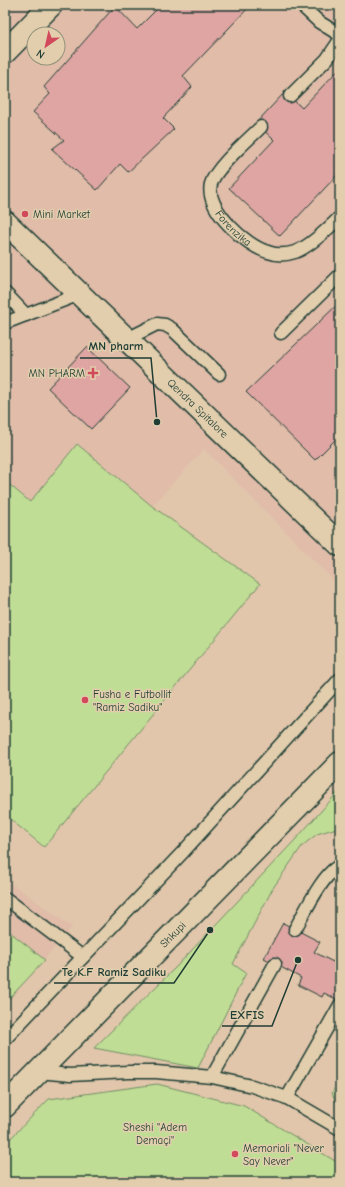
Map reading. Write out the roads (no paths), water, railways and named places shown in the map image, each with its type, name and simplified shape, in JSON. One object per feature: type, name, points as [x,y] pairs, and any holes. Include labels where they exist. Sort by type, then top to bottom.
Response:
[{"type":"street","points":[[5,52],[51,5]]},
{"type":"street","name":"Qendra Spitalore","points":[[5,222],[340,544]]},
{"type":"street","name":"Shkupi","points":[[6,1103],[39,1072],[340,763]]},
{"type":"lane","points":[[301,5],[319,22],[340,35]]},
{"type":"lane","points":[[290,96],[327,59],[340,40]]},
{"type":"lane","name":"Forenzika","points":[[261,127],[222,166],[215,175],[211,184],[210,194],[213,203],[223,218],[253,246],[267,252],[280,254],[295,252],[305,246],[326,231],[340,217]]},
{"type":"lane","points":[[281,333],[340,275]]},
{"type":"lane","points":[[5,293],[26,315]]},
{"type":"lane","points":[[5,323],[80,294]]},
{"type":"lane","points":[[127,339],[157,324],[165,325],[172,329],[219,374]]},
{"type":"lane","points":[[5,1039],[188,846],[340,679]]},
{"type":"lane","points":[[295,929],[326,877],[335,868],[340,866]]},
{"type":"lane","points":[[5,898],[83,957]]},
{"type":"lane","points":[[212,1077],[275,964]]},
{"type":"lane","points":[[287,1098],[340,1005]]},
{"type":"lane","points":[[39,1072],[70,1075],[156,1072],[212,1077],[252,1086],[287,1098],[340,1130]]},
{"type":"place","name":"Mini Market","points":[[25,214]]},
{"type":"place","name":"MN PHARM","points":[[93,373]]},
{"type":"place","name":"MN pharm","points":[[157,422]]},
{"type":"place","name":"Fusha e Futbollit \"Ramiz Sadiku\"","points":[[85,700]]},
{"type":"place","name":"Te K.F Ramiz Sadiku","points":[[210,930]]},
{"type":"place","name":"EXFIS","points":[[298,960]]},
{"type":"place","name":"Memoriali \"Never Say Never\"","points":[[235,1154]]},
{"type":"park label","name":"Sheshi \"Adem Demaçi\"","points":[[155,1133]]}]
